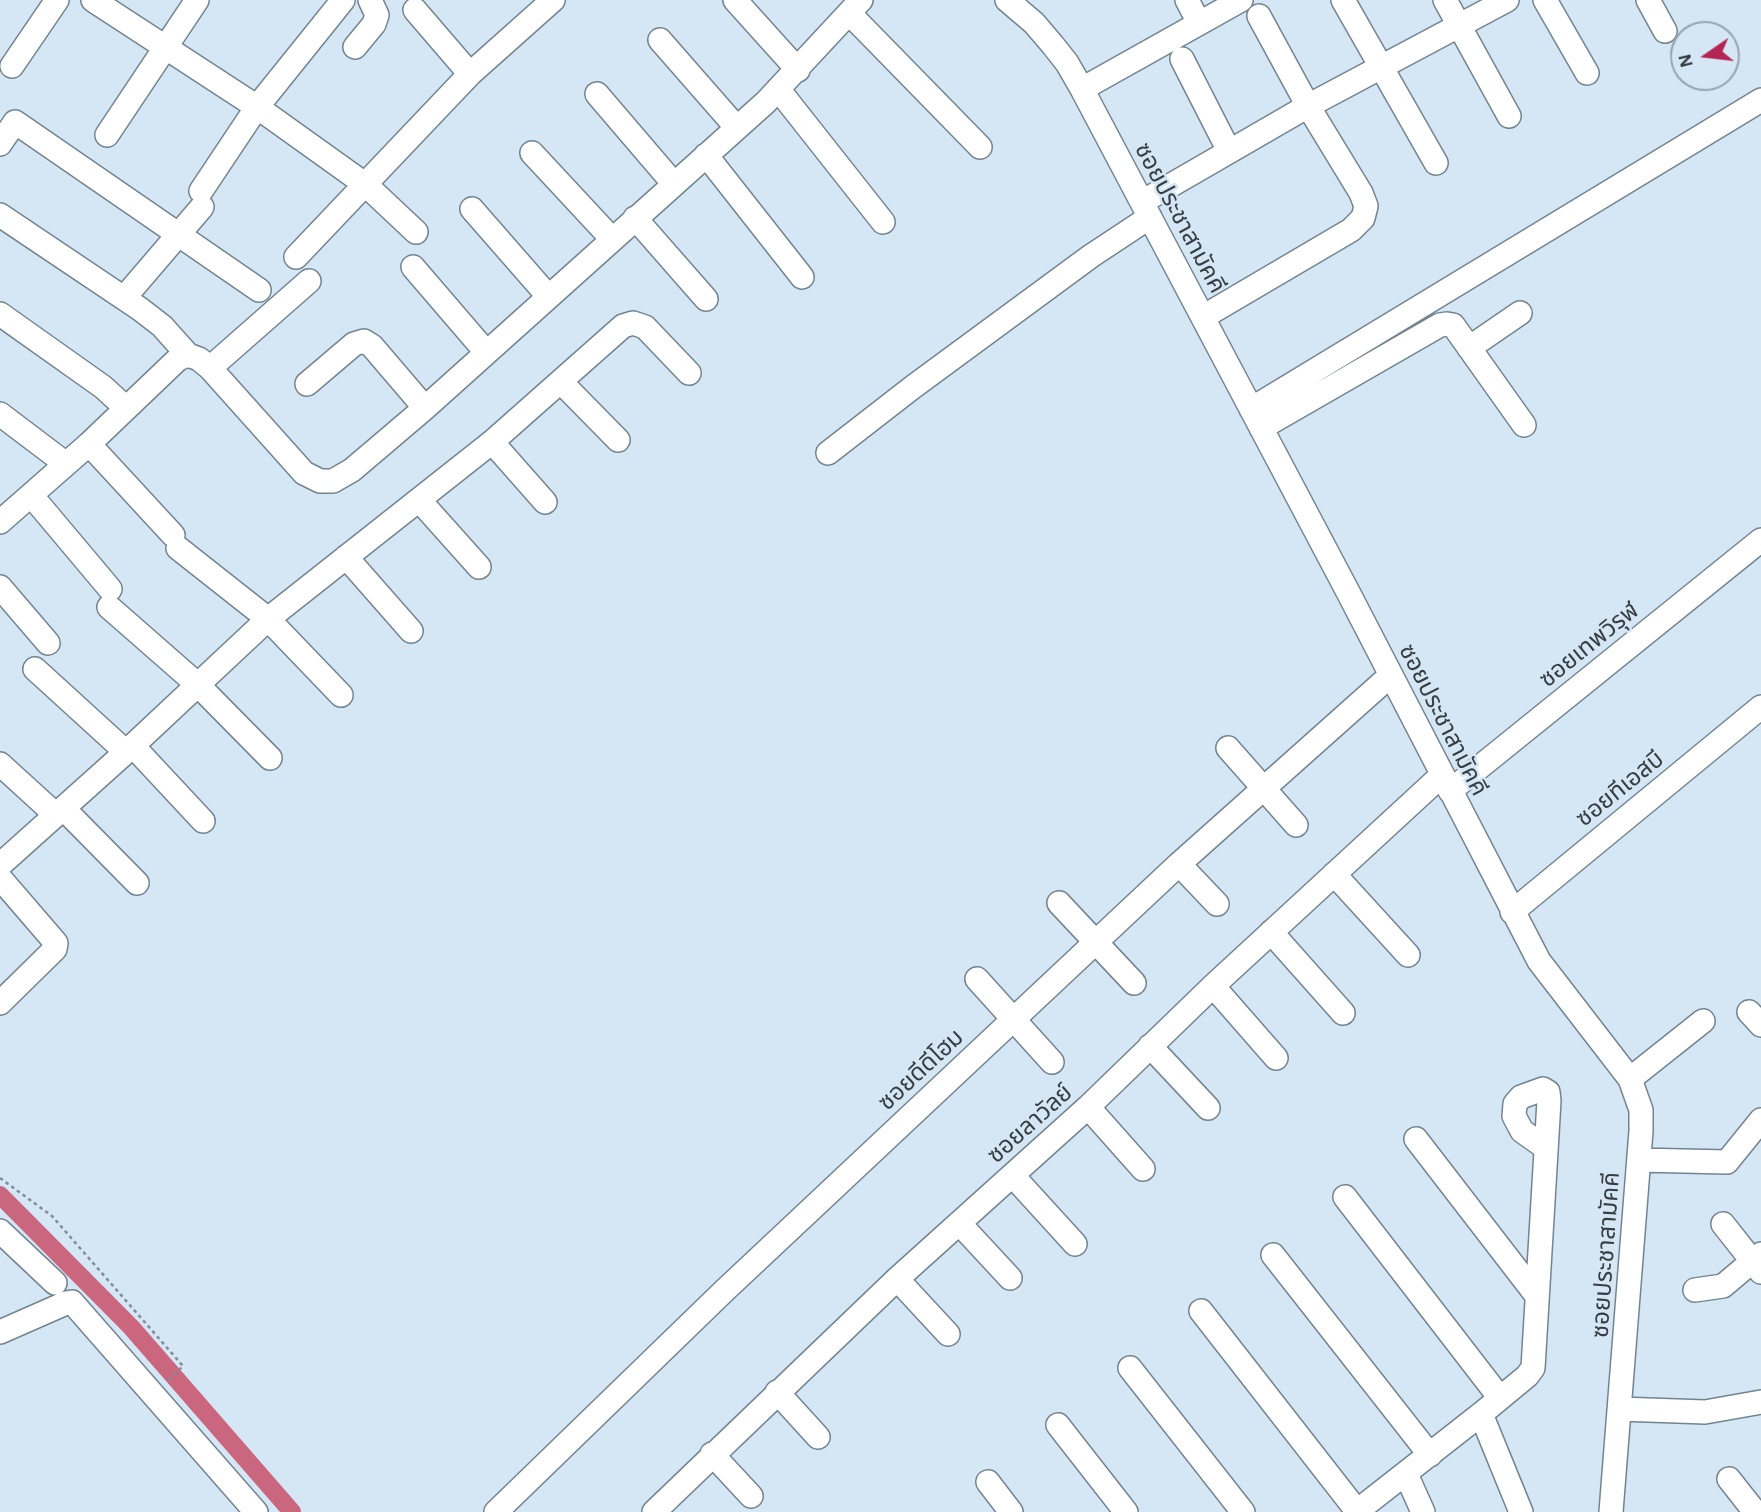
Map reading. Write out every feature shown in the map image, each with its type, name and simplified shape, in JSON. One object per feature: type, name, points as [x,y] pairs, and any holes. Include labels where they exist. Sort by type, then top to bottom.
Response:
[{"type":"street","points":[[12,66],[57,0]]},
{"type":"street","points":[[93,0],[257,107],[366,185],[416,232]]},
{"type":"street","points":[[107,135],[197,0]]},
{"type":"street","points":[[124,298],[179,235],[257,107],[343,0]]},
{"type":"street","points":[[355,47],[374,24],[377,15],[370,0]]},
{"type":"street","points":[[296,257],[470,74],[553,0]]},
{"type":"street","points":[[735,0],[798,70]]},
{"type":"street","name":"ซอยประชาสามัคคี","points":[[1007,0],[1034,23],[1067,63],[1203,317],[1539,961],[1630,1079],[1641,1110],[1639,1160],[1611,1512]]},
{"type":"street","points":[[1187,0],[1199,23]]},
{"type":"street","points":[[1082,89],[1241,0]]},
{"type":"street","points":[[1343,0],[1436,163]]},
{"type":"street","points":[[1445,0],[1509,116]]},
{"type":"street","points":[[828,453],[1091,256],[1146,209],[1229,151],[1507,0]]},
{"type":"street","points":[[1545,0],[1587,74]]},
{"type":"street","points":[[1648,0],[1665,31]]},
{"type":"street","points":[[0,215],[162,326],[188,355],[199,359],[210,368],[304,473],[320,481],[333,481],[352,470],[425,408],[737,128],[798,70],[855,7],[980,147]]},
{"type":"street","points":[[415,10],[470,74]]},
{"type":"street","points":[[1203,317],[1351,230],[1363,218],[1366,206],[1259,16]]},
{"type":"street","points":[[660,40],[737,128]]},
{"type":"street","points":[[1182,59],[1229,151]]},
{"type":"street","points":[[778,89],[883,222]]},
{"type":"street","points":[[597,94],[674,184]]},
{"type":"street","points":[[1256,419],[1761,100]]},
{"type":"street","points":[[0,144],[8,117],[260,290]]},
{"type":"street","points":[[532,153],[612,239]]},
{"type":"street","points":[[706,155],[803,278]]},
{"type":"street","points":[[472,209],[548,296]]},
{"type":"street","points":[[635,218],[706,299]]},
{"type":"street","points":[[413,267],[486,352]]},
{"type":"street","points":[[210,368],[309,281]]},
{"type":"street","points":[[1469,348],[1520,313]]},
{"type":"street","points":[[0,314],[103,387],[127,408]]},
{"type":"street","points":[[0,865],[130,749],[268,619],[492,442],[623,326],[633,323],[645,327],[689,373]]},
{"type":"street","points":[[1256,419],[1440,325],[1453,325],[1524,425]]},
{"type":"street","points":[[307,384],[354,344],[363,341],[372,346],[425,408]]},
{"type":"street","points":[[1,520],[89,444],[178,359],[188,355]]},
{"type":"street","points":[[561,382],[618,440]]},
{"type":"street","points":[[0,414],[66,464]]},
{"type":"street","points":[[492,442],[545,502]]},
{"type":"street","points":[[89,444],[176,542],[268,619],[341,695]]},
{"type":"street","points":[[31,495],[110,598],[270,758]]},
{"type":"street","points":[[419,501],[479,567]]},
{"type":"street","name":"ซอยเทพวิรุฬ","points":[[1446,783],[1761,540]]},
{"type":"street","points":[[346,557],[411,631]]},
{"type":"street","points":[[0,587],[48,643]]},
{"type":"street","points":[[35,669],[130,749],[203,821]]},
{"type":"street","name":"ซอยดีดีโฮม","points":[[496,1512],[724,1291],[1014,1019],[1180,864],[1391,675]]},
{"type":"street","name":"ซอยทีเอสบี","points":[[1512,912],[1761,707]]},
{"type":"street","points":[[1228,748],[1296,825]]},
{"type":"street","points":[[0,764],[60,812],[137,883]]},
{"type":"street","name":"ซอยลาวัลย์","points":[[654,1512],[897,1279],[1088,1107],[1150,1045],[1334,874],[1446,783]]},
{"type":"street","points":[[1180,864],[1217,904]]},
{"type":"street","points":[[1334,874],[1408,955]]},
{"type":"street","points":[[0,878],[56,943],[55,949],[0,1003]]},
{"type":"street","points":[[1059,903],[1134,983]]},
{"type":"street","points":[[1271,932],[1343,1013]]},
{"type":"street","points":[[977,979],[1052,1062]]},
{"type":"street","points":[[1213,986],[1276,1058]]},
{"type":"street","points":[[1630,1079],[1703,1021]]},
{"type":"street","points":[[1150,1045],[1208,1108]]},
{"type":"street","points":[[1088,1107],[1143,1169]]},
{"type":"street","points":[[1639,1160],[1727,1163],[1761,1119]]},
{"type":"street","points":[[1416,1139],[1538,1296]]},
{"type":"street","points":[[1200,1311],[1357,1512],[1481,1414],[1533,1368],[1546,1147]]},
{"type":"street","points":[[1013,1175],[1075,1244]]},
{"type":"street","points":[[1345,1197],[1500,1398]]},
{"type":"street","points":[[958,1223],[1010,1278]]},
{"type":"street","points":[[1695,1290],[1723,1286],[1758,1262],[1723,1224]]},
{"type":"street","points":[[0,1231],[55,1283]]},
{"type":"street","points":[[1273,1255],[1430,1455]]},
{"type":"street","points":[[897,1279],[948,1334]]},
{"type":"street","points":[[0,1332],[72,1302],[253,1511]]},
{"type":"street","points":[[1130,1368],[1243,1512]]},
{"type":"street","points":[[777,1392],[818,1437]]},
{"type":"street","points":[[1620,1409],[1705,1412],[1761,1402]]},
{"type":"street","points":[[1481,1414],[1521,1512]]},
{"type":"street","points":[[1058,1426],[1126,1512]]},
{"type":"street","points":[[712,1454],[751,1496]]},
{"type":"street","points":[[1406,1474],[1423,1512]]},
{"type":"street","points":[[1729,1479],[1755,1512]]},
{"type":"street","points":[[988,1482],[1011,1512]]},
{"type":"path","points":[[0,1178],[52,1216],[183,1366]]},
{"type":"waterway","points":[[0,1195],[131,1327],[292,1512]]}]
